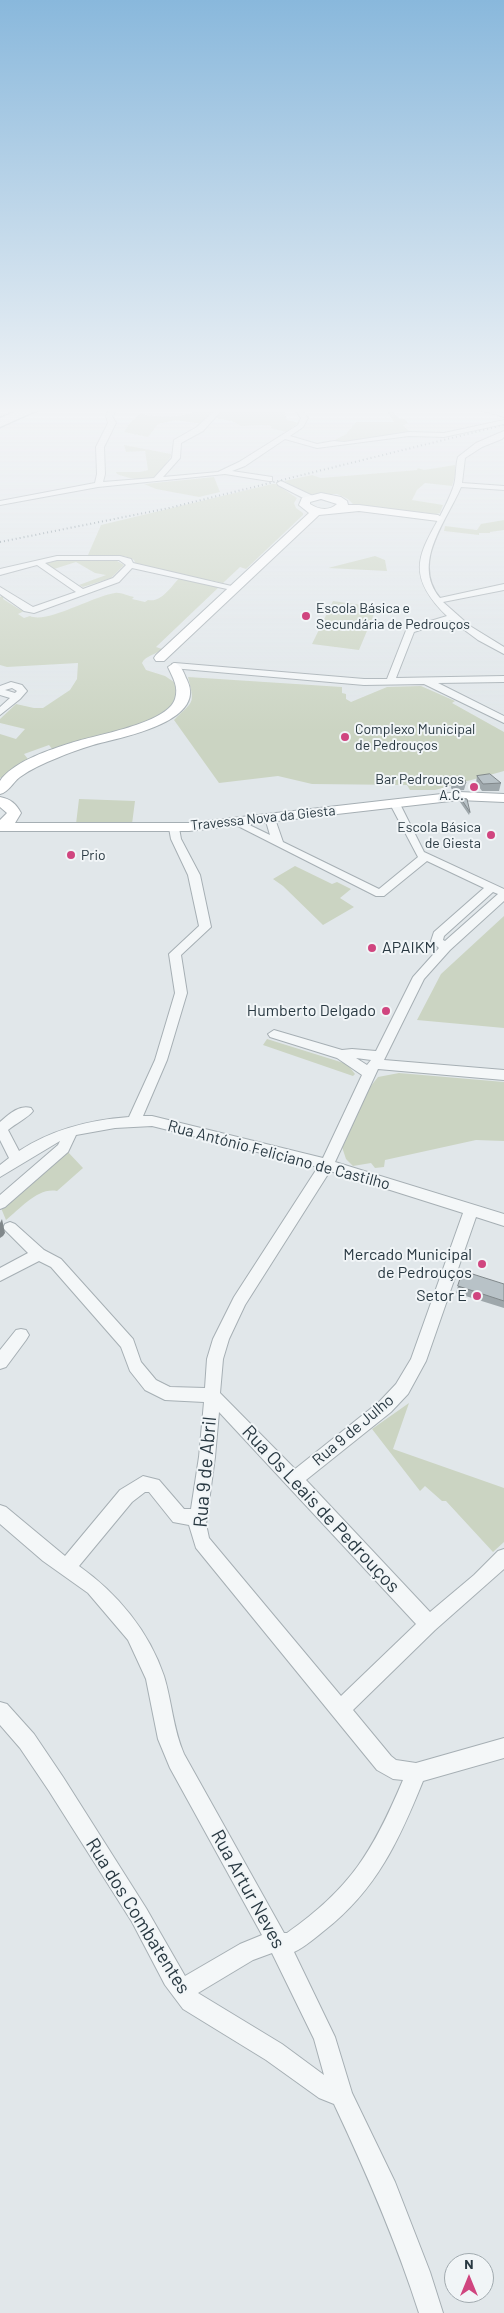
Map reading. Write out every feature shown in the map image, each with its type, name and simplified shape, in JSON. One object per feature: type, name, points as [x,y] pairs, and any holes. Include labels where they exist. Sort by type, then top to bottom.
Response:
[{"type":"street","points":[[169,662],[236,588],[311,517]]},
{"type":"street","points":[[432,517],[441,518],[423,571],[427,585],[451,616],[483,640],[504,651]]},
{"type":"street","points":[[0,572],[56,558],[125,559],[130,565],[236,588]]},
{"type":"street","points":[[38,562],[82,592]]},
{"type":"street","points":[[0,590],[32,610],[116,580],[130,565]]},
{"type":"street","points":[[438,601],[504,587]]},
{"type":"street","points":[[390,682],[410,630],[451,616]]},
{"type":"street","points":[[17,823],[13,809],[2,795],[13,776],[61,752],[166,718],[181,702],[184,693],[181,681],[174,675],[169,662]]},
{"type":"street","points":[[169,662],[355,682],[504,679]]},
{"type":"street","points":[[441,680],[456,696]]},
{"type":"street","points":[[456,696],[456,687],[467,680]]},
{"type":"street","points":[[425,681],[504,720]]},
{"type":"street","points":[[0,691],[17,696],[0,712]]},
{"type":"street","name":"Travessa Nova da Giesta","points":[[0,827],[17,823],[174,828],[460,796],[504,798]]},
{"type":"street","points":[[395,804],[417,851],[425,857],[504,894]]},
{"type":"street","points":[[270,818],[278,843]]},
{"type":"street","points":[[235,822],[380,894],[425,857]]},
{"type":"street","points":[[134,1121],[161,1060],[181,993],[175,954],[205,927],[194,875],[176,839],[174,828]]},
{"type":"street","points":[[446,947],[437,941],[438,935],[492,887]]},
{"type":"street","name":"Rua 9 de Abril","points":[[416,1773],[393,1769],[384,1763],[202,1542],[197,1524],[207,1457],[215,1359],[220,1339],[239,1301],[327,1165],[419,977],[446,947],[504,894]]},
{"type":"street","points":[[274,1034],[375,1064],[504,1075]]},
{"type":"street","points":[[342,1055],[352,1053],[375,1064]]},
{"type":"street","points":[[17,1160],[1,1129],[15,1116],[26,1111]]},
{"type":"street","name":"Rua António Feliciano de Castilho","points":[[0,1172],[54,1138],[70,1133],[134,1121],[167,1124],[327,1165],[504,1220]]},
{"type":"street","points":[[0,1203],[63,1148],[70,1133]]},
{"type":"street","name":"Rua 9 de Julho","points":[[295,1479],[385,1406],[402,1389],[418,1361],[471,1210]]},
{"type":"street","points":[[10,1228],[40,1254],[56,1263],[128,1344],[135,1368],[152,1384],[165,1393],[212,1395]]},
{"type":"street","points":[[0,1275],[40,1254]]},
{"type":"street","points":[[0,1362],[21,1335]]},
{"type":"street","name":"Rua Os Leais de Pedrouços","points":[[212,1395],[295,1479],[303,1490],[429,1624]]},
{"type":"street","points":[[67,1567],[121,1502],[137,1486],[143,1484],[153,1485],[180,1516],[191,1518],[198,1516]]},
{"type":"street","name":"Rua Artur Neves","points":[[0,1513],[94,1588],[124,1620],[134,1634],[155,1677],[168,1739],[177,1762],[278,1943],[324,2038],[342,2096],[383,2182],[418,2272],[431,2313]]},
{"type":"street","points":[[339,1710],[429,1624],[504,1558]]},
{"type":"street","name":"Rua dos Combatentes","points":[[0,1711],[28,1741],[139,1915],[159,1953],[182,1990],[191,2001],[274,2052],[327,2090],[342,2096]]},
{"type":"street","points":[[182,1990],[247,1951],[270,1942],[290,1943],[341,1903],[358,1884],[393,1828],[416,1773],[504,1748]]},
{"type":"green space","points":[[135,517],[301,517],[246,569],[240,567],[223,583],[136,565],[134,560],[124,556],[88,555],[101,525]]},
{"type":"green space","points":[[504,520],[504,530],[490,533],[479,533],[479,535],[444,531],[445,526],[477,530],[481,524]]},
{"type":"green space","points":[[375,556],[385,560],[387,571],[328,568]]},
{"type":"green space","points":[[59,560],[117,561],[124,565],[111,578],[83,587],[79,585],[106,575],[95,573],[76,562],[54,569],[44,564]]},
{"type":"green space","points":[[180,577],[219,587],[156,647],[162,649],[146,658],[142,663],[146,670],[165,676],[177,684],[177,701],[162,716],[129,728],[53,750],[49,745],[24,754],[31,763],[0,778],[0,734],[16,739],[25,729],[0,723],[0,719],[16,704],[43,708],[70,690],[77,679],[78,663],[7,667],[0,665],[0,597],[4,595],[3,599],[24,611],[18,614],[24,618],[47,616],[115,593],[134,597],[132,599],[145,602],[157,599],[166,593]]},
{"type":"green space","points":[[333,601],[377,607],[359,650],[312,644]]},
{"type":"green space","name":"Complexo Municipal de Pedrouços","points":[[188,677],[342,687],[342,693],[346,694],[346,699],[351,702],[387,687],[421,686],[455,701],[452,703],[504,732],[504,771],[435,790],[410,790],[407,785],[312,784],[278,776],[219,783],[174,720],[191,702],[192,693]]},
{"type":"green space","points":[[79,799],[135,801],[132,824],[76,824]]},
{"type":"green space","points":[[295,866],[332,884],[337,882],[351,889],[340,898],[354,907],[323,925],[283,886],[273,879]]},
{"type":"green space","points":[[504,916],[504,1028],[417,1020],[441,974]]},
{"type":"green space","points":[[267,1039],[347,1064],[355,1074],[353,1076],[263,1045]]},
{"type":"green space","points":[[399,1073],[504,1082],[504,1141],[476,1140],[385,1160],[384,1167],[375,1168],[371,1163],[353,1166],[346,1159],[342,1147],[370,1087],[378,1077]]},
{"type":"green space","points":[[67,1151],[83,1168],[57,1191],[43,1192],[23,1205],[6,1220],[1,1208]]},
{"type":"green space","points":[[409,1403],[393,1449],[504,1488],[504,1542],[493,1552],[446,1501],[442,1501],[425,1486],[420,1491],[372,1429]]},
{"type":"building","points":[[490,774],[501,783],[483,784],[477,776]]},
{"type":"building","points":[[464,778],[466,783],[454,784],[452,781]]},
{"type":"building","points":[[461,798],[467,799],[470,812]]},
{"type":"building","points":[[463,1271],[504,1284],[504,1301],[458,1286]]},
{"type":"railway","points":[[0,542],[125,517]]},
{"type":"place","name":"Escola Básica e Secundária de Pedrouços","points":[[306,616]]},
{"type":"place","name":"Complexo Municipal de Pedrouços","points":[[345,737]]},
{"type":"place","name":"Bar Pedrouços A.C.","points":[[474,787]]},
{"type":"place","name":"Escola Básica de Giesta","points":[[491,835]]},
{"type":"place","name":"Prio","points":[[71,855]]},
{"type":"place","name":"APAIKM","points":[[372,948]]},
{"type":"place","name":"Humberto Delgado","points":[[386,1011]]},
{"type":"place","name":"Mercado Municipal de Pedrouços","points":[[482,1264]]},
{"type":"place","name":"Setor E","points":[[477,1296]]}]
